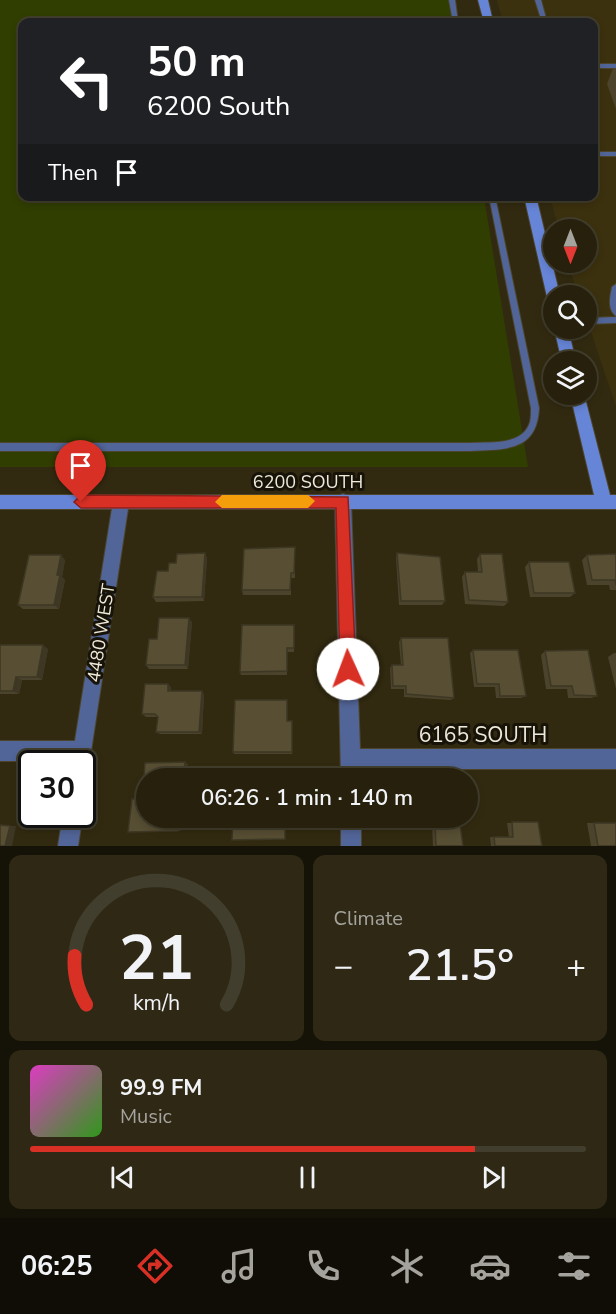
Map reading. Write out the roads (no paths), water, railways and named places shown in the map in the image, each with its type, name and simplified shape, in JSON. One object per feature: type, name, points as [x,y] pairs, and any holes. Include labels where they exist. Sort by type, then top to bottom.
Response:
[{"type":"main road","points":[[483,0],[488,18]]},
{"type":"main road","points":[[531,201],[551,285]]},
{"type":"main road","points":[[581,405],[610,502]]},
{"type":"main road","name":"6200 SOUTH","points":[[0,502],[610,502]]},
{"type":"street","points":[[343,501],[351,768]]},
{"type":"street","name":"4480 WEST","points":[[83,750],[121,502]]},
{"type":"street","points":[[0,751],[18,752]]},
{"type":"street","name":"6165 SOUTH","points":[[378,768],[616,759]]},
{"type":"street","points":[[68,846],[71,828]]},
{"type":"street","points":[[351,828],[351,846]]},
{"type":"lane","points":[[452,0],[455,18]]},
{"type":"lane","points":[[538,0],[544,18]]},
{"type":"lane","points":[[598,66],[616,66]]},
{"type":"lane","points":[[598,154],[616,154]]},
{"type":"lane","points":[[0,447],[470,447],[498,445],[528,437],[534,428],[535,408],[493,201]]},
{"type":"lane","points":[[616,287],[613,302],[616,313]]},
{"type":"lane","points":[[597,321],[616,320]]}]
